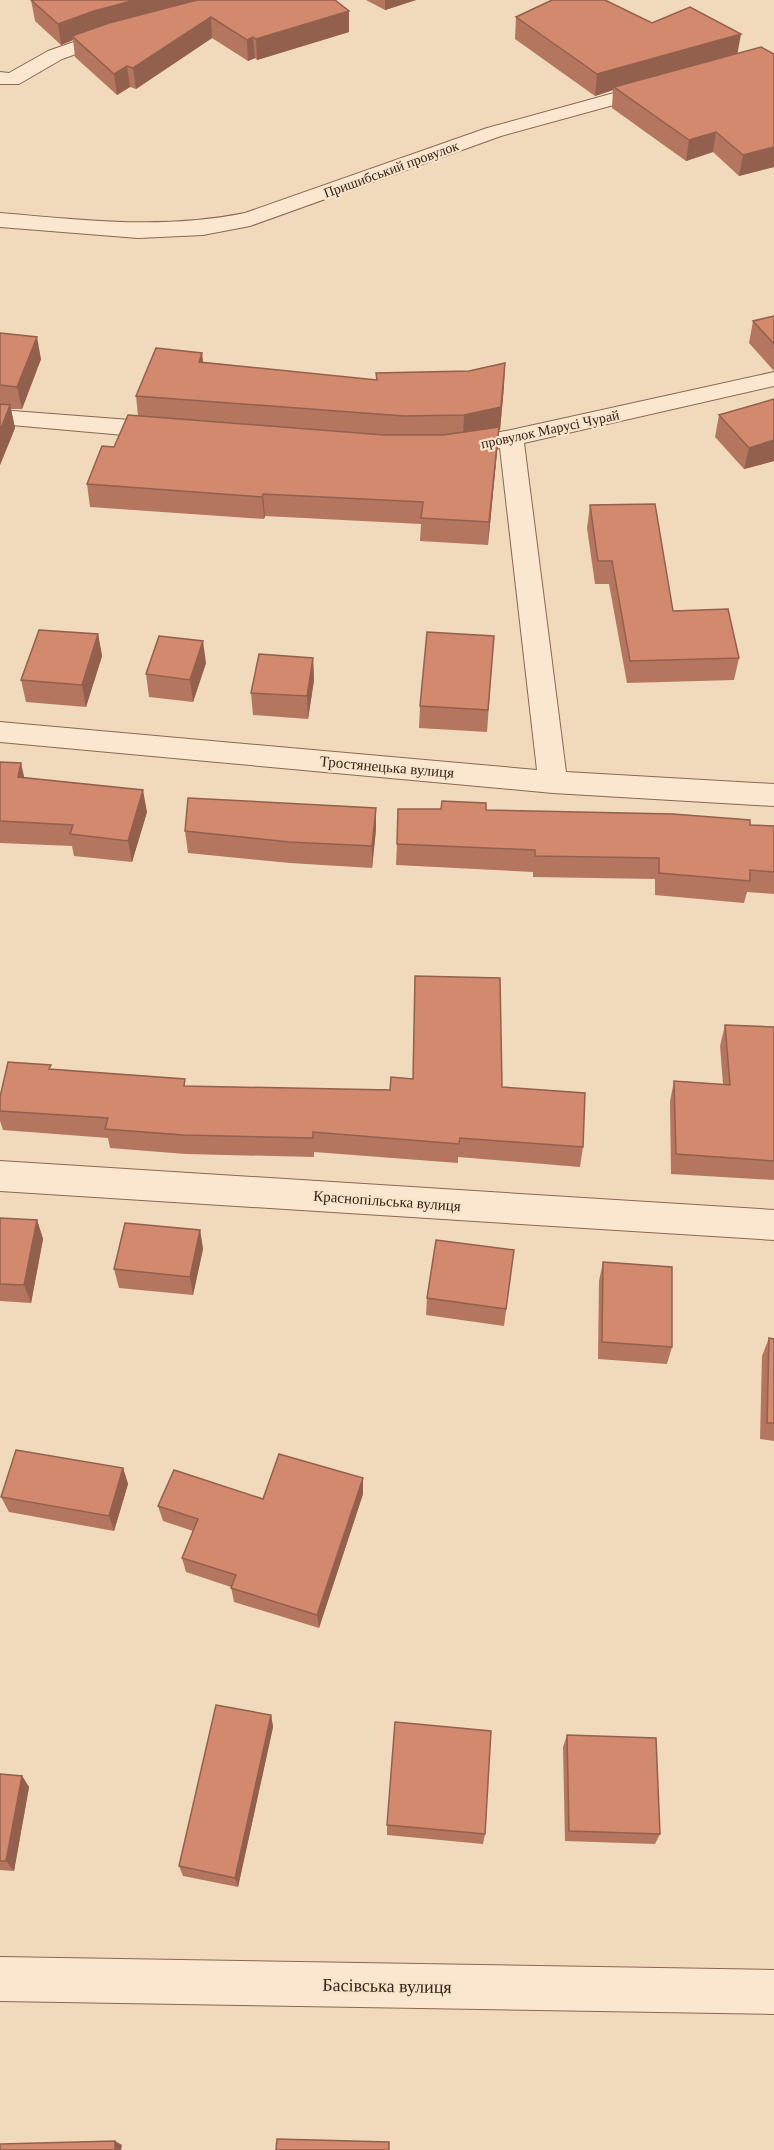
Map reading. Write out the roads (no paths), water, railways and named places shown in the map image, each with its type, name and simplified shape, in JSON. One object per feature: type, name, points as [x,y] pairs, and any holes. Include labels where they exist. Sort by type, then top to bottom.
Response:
[{"type":"street","points":[[0,99],[6,79],[55,55],[137,28]]},
{"type":"street","name":"Пришибський провулок","points":[[0,220],[138,231],[203,228],[250,219],[494,132],[671,83]]},
{"type":"street","name":"провулок Марусі Чурай","points":[[428,449],[463,448],[774,378]]},
{"type":"street","points":[[0,417],[197,434]]},
{"type":"street","points":[[511,438],[553,782]]},
{"type":"street","name":"Тростянецька вулиця","points":[[0,732],[553,782],[774,795]]},
{"type":"street","name":"Краснопільська вулиця","points":[[0,1176],[774,1225]]},
{"type":"street","name":"Басівська вулиця","points":[[0,1979],[774,1992]]}]
